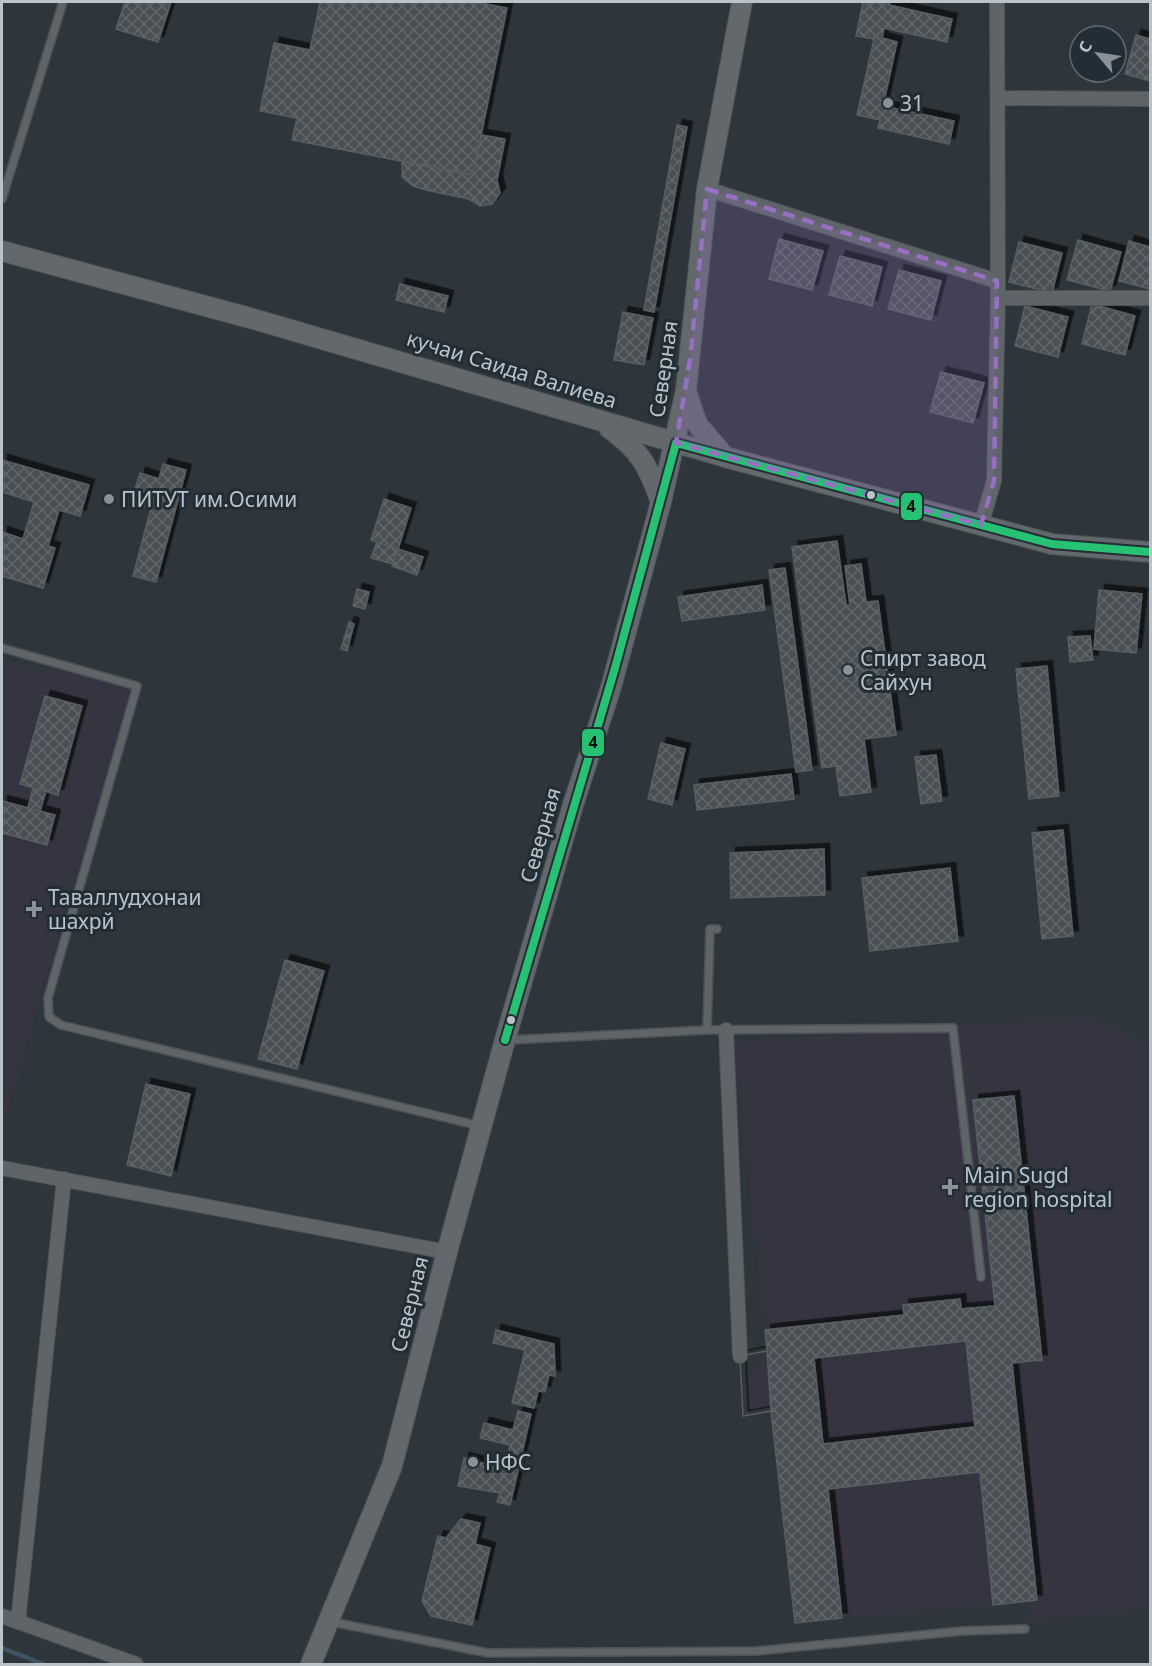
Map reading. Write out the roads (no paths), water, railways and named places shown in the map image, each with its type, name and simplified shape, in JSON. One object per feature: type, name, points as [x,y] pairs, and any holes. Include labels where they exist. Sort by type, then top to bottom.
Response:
[{"type":"main road","name":"Северная","points":[[311,1665],[392,1466],[505,1040],[573,805],[611,687],[661,502],[686,390],[707,189],[742,2]]},
{"type":"main road","name":"кучаи Саида Валиева","points":[[2,251],[290,329],[725,457],[1052,544],[1150,552]]},
{"type":"main road","points":[[686,390],[697,424],[725,457]]},
{"type":"main road","points":[[600,421],[638,451],[651,474],[661,502]]},
{"type":"street","points":[[981,525],[994,481],[998,298],[997,2]]},
{"type":"street","points":[[998,98],[1150,99]]},
{"type":"street","points":[[707,189],[997,281]]},
{"type":"street","points":[[998,298],[1150,298]]},
{"type":"street","points":[[726,1030],[740,1356]]},
{"type":"street","points":[[2,1168],[447,1252]]},
{"type":"street","points":[[18,1622],[64,1179]]},
{"type":"street","points":[[2,1616],[136,1665]]},
{"type":"lane","points":[[2,200],[63,2]]},
{"type":"lane","points":[[2,648],[137,686],[48,998],[47,1010],[54,1022],[483,1127]]},
{"type":"lane","points":[[707,1030],[710,929],[717,929]]},
{"type":"lane","points":[[505,1040],[707,1030],[953,1028],[981,1277]]},
{"type":"lane","points":[[329,1621],[488,1653],[756,1651],[962,1631],[1025,1629]]},
{"type":"waterway","points":[[2,1648],[43,1664]]},
{"type":"place","name":"31","points":[[888,103]]},
{"type":"place","name":"ПИТУТ им.Осими","points":[[109,499]]},
{"type":"place","name":"Спирт завод Сайхун","points":[[848,670]]},
{"type":"place","name":"Таваллудхонаи шахрй","points":[[34,909]]},
{"type":"place","name":"Main Sugd region hospital","points":[[950,1187]]},
{"type":"place","name":"НФС","points":[[473,1462]]}]
